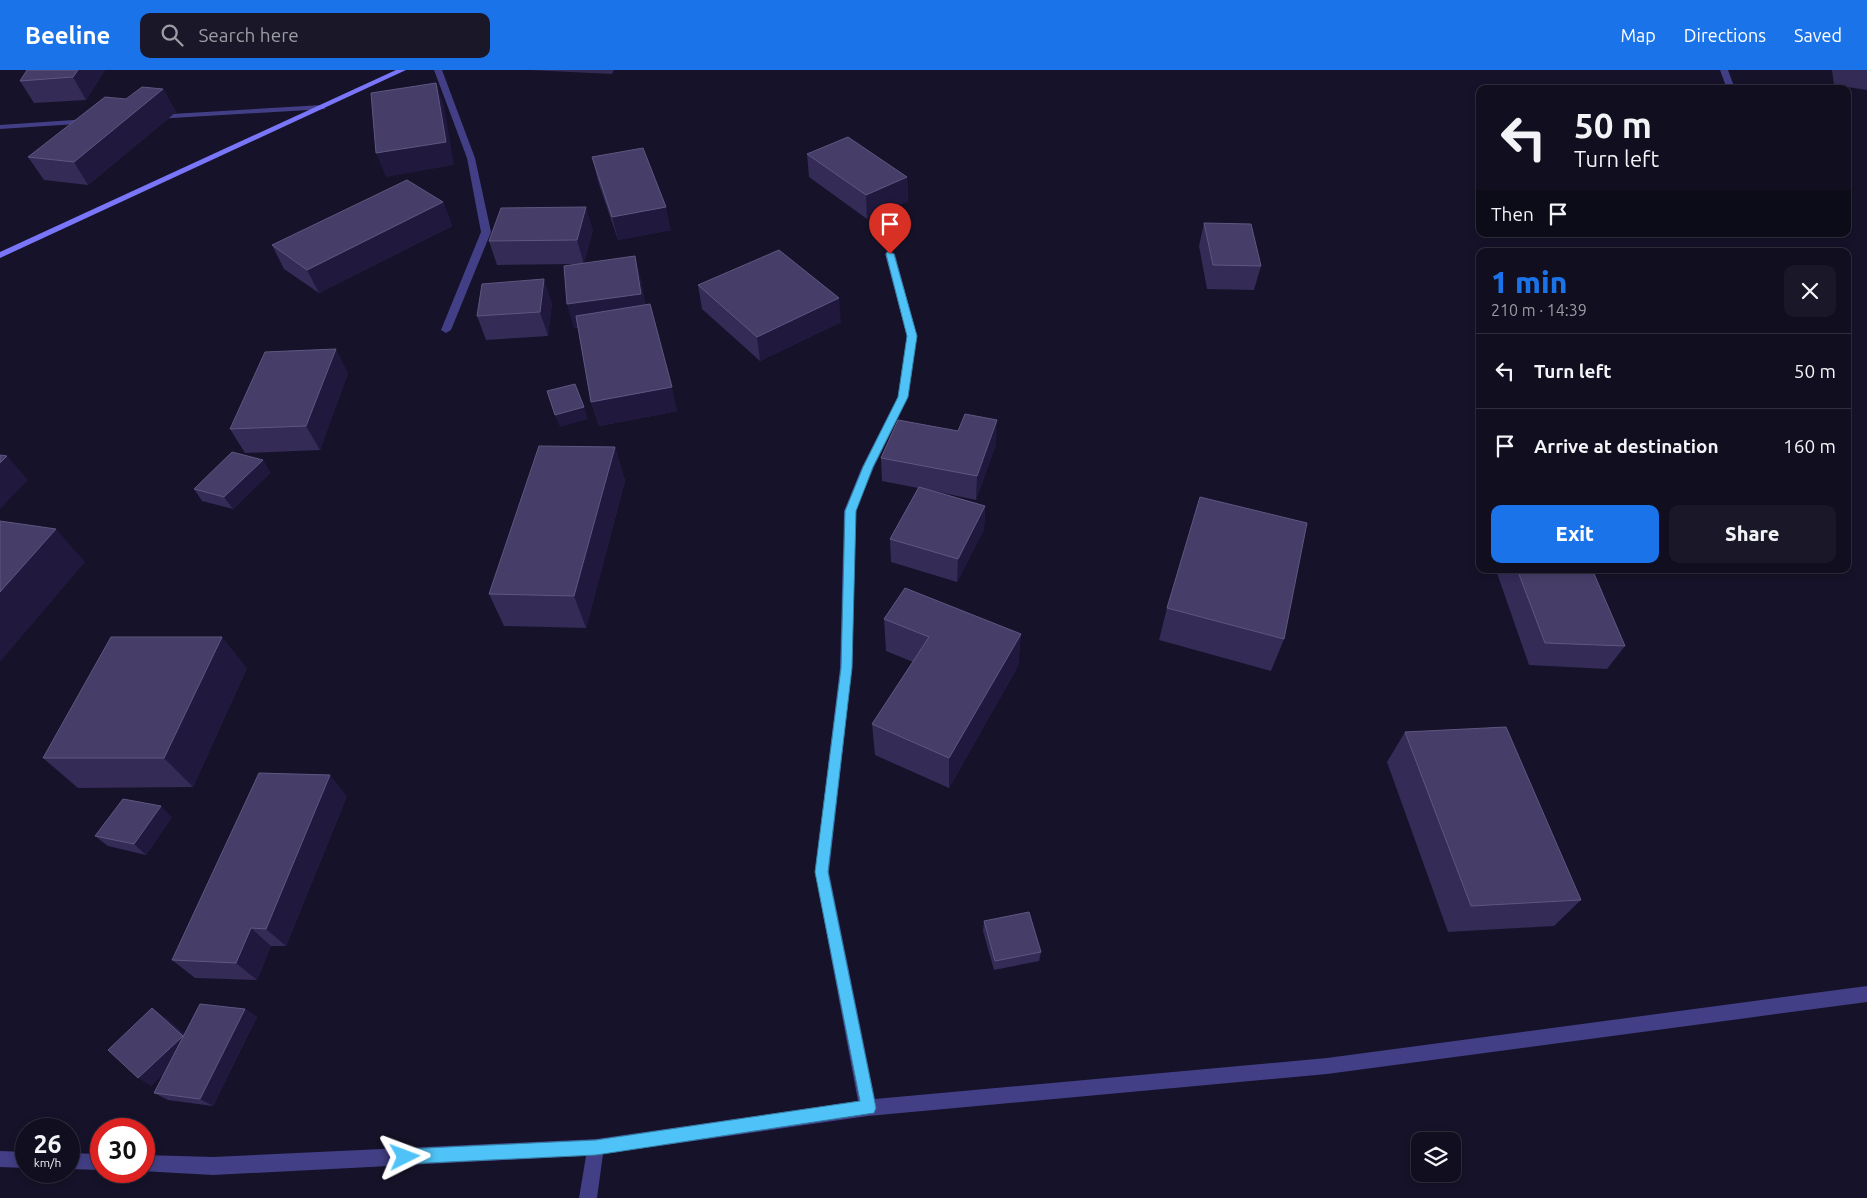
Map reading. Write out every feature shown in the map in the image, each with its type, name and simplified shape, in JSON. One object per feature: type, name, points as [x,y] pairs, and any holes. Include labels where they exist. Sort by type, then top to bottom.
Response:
[{"type":"main road","points":[[0,255],[402,70]]},
{"type":"street","points":[[438,70],[471,158],[486,232],[446,330]]},
{"type":"street","points":[[1724,70],[1730,85]]},
{"type":"street","points":[[146,118],[322,107]]},
{"type":"street","points":[[0,127],[98,121]]},
{"type":"street","points":[[868,1108],[822,872],[846,668],[850,511],[868,467],[903,397],[912,336],[890,254]]},
{"type":"street","points":[[155,1164],[213,1166],[596,1147],[868,1108],[1326,1066],[1867,994]]},
{"type":"street","points":[[588,1198],[596,1147]]},
{"type":"street","points":[[0,1159],[15,1160]]},
{"type":"building","points":[[27,70],[78,70],[73,77],[20,81]]},
{"type":"building","points":[[436,83],[446,142],[376,153],[371,93]]},
{"type":"building","points":[[142,87],[163,89],[74,162],[28,157],[105,97],[126,99]]},
{"type":"building","points":[[848,137],[907,177],[866,195],[807,154]]},
{"type":"building","points":[[643,148],[666,207],[612,217],[592,157]]},
{"type":"building","points":[[407,180],[443,202],[307,270],[272,245]]},
{"type":"building","points":[[586,207],[577,240],[489,241],[501,208]]},
{"type":"building","points":[[1204,223],[1251,224],[1261,266],[1213,265]]},
{"type":"building","points":[[779,250],[839,298],[757,337],[698,285]]},
{"type":"building","points":[[635,256],[641,294],[567,304],[564,266]]},
{"type":"building","points":[[544,279],[540,312],[477,316],[482,284]]},
{"type":"building","points":[[650,304],[672,387],[591,402],[576,316]]},
{"type":"building","points":[[336,349],[306,426],[230,429],[265,352]]},
{"type":"building","points":[[575,384],[584,407],[555,415],[547,391]]},
{"type":"building","points":[[965,414],[997,420],[977,476],[881,458],[898,420],[958,431]]},
{"type":"building","points":[[539,446],[615,447],[574,596],[489,594]]},
{"type":"building","points":[[232,452],[263,460],[224,497],[194,489]]},
{"type":"building","points":[[0,455],[7,456],[0,463]]},
{"type":"building","points":[[919,487],[985,506],[958,559],[890,539]]},
{"type":"building","points":[[1200,497],[1307,523],[1284,639],[1167,608]]},
{"type":"building","points":[[0,521],[56,529],[0,592]]},
{"type":"building","points":[[1519,573],[1594,573],[1625,646],[1545,643]]},
{"type":"building","points":[[905,588],[1021,634],[949,758],[872,724],[929,637],[884,619]]},
{"type":"building","points":[[111,637],[222,637],[164,758],[43,758]]},
{"type":"building","points":[[1506,727],[1581,900],[1471,906],[1405,732]]},
{"type":"building","points":[[259,773],[330,775],[266,929],[251,928],[236,963],[172,960]]},
{"type":"building","points":[[123,799],[161,806],[134,844],[95,836]]},
{"type":"building","points":[[1029,912],[1041,952],[995,961],[984,921]]},
{"type":"building","points":[[200,1004],[245,1009],[200,1099],[154,1093]]},
{"type":"building","points":[[152,1008],[183,1036],[138,1078],[108,1050]]},
{"type":"route","points":[[405,1157],[596,1147],[868,1108],[822,872],[846,668],[850,511],[868,467],[903,397],[912,336],[890,254]]}]
